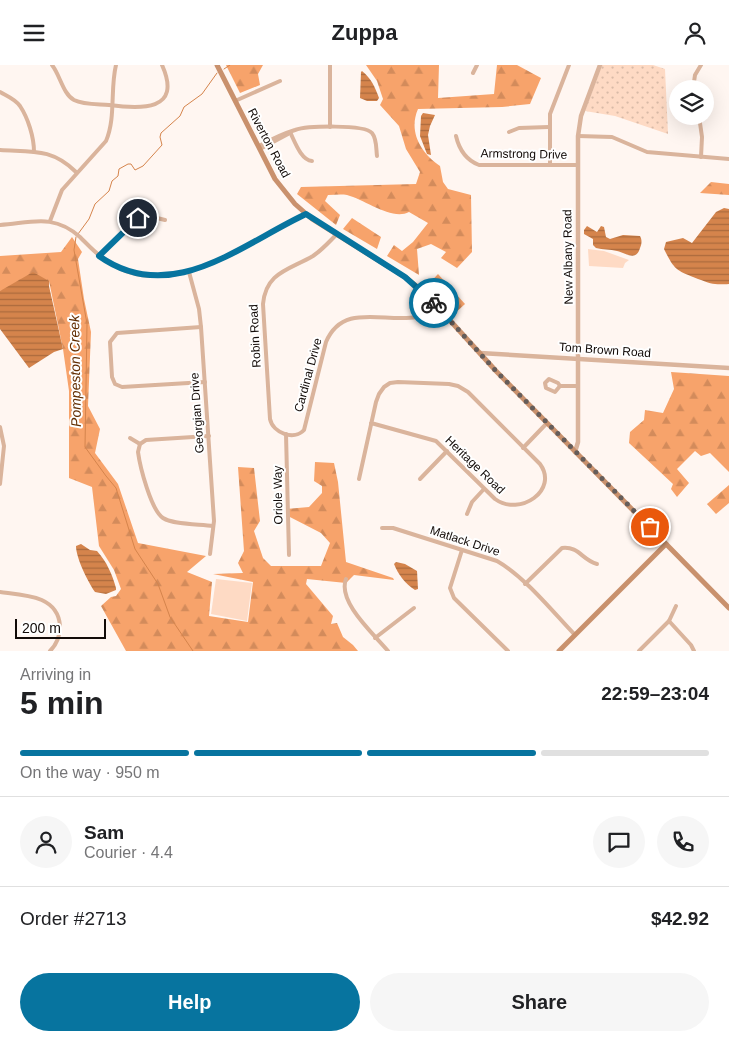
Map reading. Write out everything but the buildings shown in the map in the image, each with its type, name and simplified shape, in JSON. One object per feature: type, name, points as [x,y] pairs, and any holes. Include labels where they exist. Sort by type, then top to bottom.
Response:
[{"type":"main road","name":"Riverton Road","points":[[217,65],[275,179],[288,195],[306,214],[336,235],[405,277],[425,293],[547,423],[729,608]]},
{"type":"main road","points":[[559,651],[666,544]]},
{"type":"street","points":[[52,65],[68,95],[74,100],[112,106],[149,107],[158,103],[166,94],[168,79],[162,65]]},
{"type":"street","points":[[50,221],[62,189],[106,141],[110,127],[116,65]]},
{"type":"street","points":[[330,65],[330,127]]},
{"type":"street","points":[[473,73],[477,65]]},
{"type":"street","points":[[550,165],[550,114],[569,65]]},
{"type":"street","name":"New Albany Road","points":[[575,452],[578,441],[578,136],[581,116],[600,65]]},
{"type":"street","points":[[695,80],[695,75],[702,65]]},
{"type":"street","points":[[236,101],[280,81]]},
{"type":"street","points":[[0,92],[20,105],[32,137],[34,152]]},
{"type":"street","points":[[700,125],[701,157]]},
{"type":"street","points":[[259,148],[300,129],[330,127],[368,130],[374,135],[377,156]]},
{"type":"street","points":[[509,132],[519,127],[549,127]]},
{"type":"street","points":[[290,132],[304,157],[312,161]]},
{"type":"street","name":"Armstrong Drive","points":[[456,136],[458,146],[469,160],[479,165],[578,165]]},
{"type":"street","points":[[578,136],[612,137],[647,153],[729,159]]},
{"type":"street","points":[[0,150],[46,153],[60,158],[76,172]]},
{"type":"street","points":[[0,225],[50,221],[70,229],[99,256],[118,268],[137,275],[164,277],[189,272],[230,254],[306,214]]},
{"type":"street","points":[[99,256],[138,218],[150,216],[165,220]]},
{"type":"street","name":"Robin Road","points":[[286,434],[273,427],[270,419],[264,294],[268,285],[275,277],[313,256],[336,235]]},
{"type":"street","name":"Georgian Drive","points":[[189,272],[199,309],[201,327],[213,526],[210,554]]},
{"type":"street","name":"Cardinal Drive","points":[[286,434],[299,434],[304,429],[326,342],[338,324],[354,317],[418,317],[439,309]]},
{"type":"street","points":[[201,327],[117,333],[110,342],[111,360],[113,381],[122,387],[205,382]]},
{"type":"street","name":"Tom Brown Road","points":[[480,353],[729,368]]},
{"type":"street","name":"Heritage Road","points":[[359,479],[371,423],[378,394],[387,385],[398,382],[449,384],[458,386],[468,392],[540,464],[544,469],[544,485],[533,498],[523,505],[504,504],[484,489],[439,443],[429,438],[371,423]]},
{"type":"street","points":[[560,386],[578,386]]},
{"type":"street","points":[[523,448],[547,423]]},
{"type":"street","points":[[0,427],[4,445],[0,484]]},
{"type":"street","name":"Oriole Way","points":[[286,434],[289,555]]},
{"type":"street","points":[[209,436],[146,440],[140,443],[138,455],[153,505],[163,518],[213,526]]},
{"type":"street","points":[[130,438],[140,443]]},
{"type":"street","points":[[420,479],[447,451]]},
{"type":"street","points":[[467,513],[472,502],[484,489]]},
{"type":"street","name":"Matlack Drive","points":[[382,528],[393,529],[497,561],[525,584],[575,635]]},
{"type":"street","points":[[525,584],[562,547],[575,549],[589,562],[596,564]]},
{"type":"street","points":[[462,550],[450,587],[454,598],[508,651]]},
{"type":"street","points":[[346,579],[343,587],[346,595],[364,625],[388,651]]},
{"type":"street","points":[[0,592],[35,597],[46,602],[54,609],[58,618],[59,633],[56,643],[50,651]]},
{"type":"street","points":[[639,651],[668,621],[676,606]]},
{"type":"street","points":[[374,638],[414,608]]},
{"type":"street","points":[[668,621],[691,645],[694,651]]},
{"type":"shaded area","points":[[602,65],[653,65],[665,69],[668,134],[615,116],[585,111]]},
{"type":"shaded area","points":[[362,71],[374,86],[379,98],[377,101],[367,101],[360,98]]},
{"type":"shaded area","points":[[423,113],[435,115],[428,135],[431,155],[427,154],[420,136],[421,116]]},
{"type":"shaded area","points":[[724,208],[729,209],[729,284],[710,283],[677,269],[664,249],[666,242],[683,238],[692,243],[716,212]]},
{"type":"shaded area","points":[[587,226],[597,232],[601,226],[604,227],[606,237],[610,239],[623,235],[640,236],[641,243],[638,252],[633,256],[614,250],[596,248],[593,245],[593,239],[584,234]]},
{"type":"shaded area","points":[[588,249],[604,251],[629,260],[623,268],[589,266]]},
{"type":"shaded area","points":[[33,272],[49,281],[63,349],[54,352],[29,368],[0,329],[0,291]]},
{"type":"shaded area","points":[[81,544],[90,550],[97,551],[101,555],[111,573],[116,590],[106,594],[95,592],[78,557],[76,546]]},
{"type":"shaded area","points":[[396,562],[405,564],[417,571],[418,589],[415,590],[402,579],[394,564]]},
{"type":"shaded area","points":[[216,579],[252,583],[247,621],[211,614]]},
{"type":"green space","points":[[226,65],[263,65],[258,74],[260,85],[240,93]]},
{"type":"green space","points":[[366,65],[439,65],[438,98],[494,94],[497,65],[517,65],[541,78],[530,104],[502,107],[418,109],[415,126],[418,141],[422,148],[440,166],[443,182],[448,189],[471,195],[472,252],[457,268],[441,258],[446,252],[431,244],[417,249],[419,275],[387,256],[394,245],[402,251],[413,242],[428,223],[409,212],[395,214],[347,195],[328,195],[325,201],[340,215],[336,225],[297,194],[301,187],[416,184],[420,172],[406,149],[399,126],[380,105],[383,99],[377,81]]},
{"type":"green space","points":[[711,182],[729,184],[729,195],[700,193]]},
{"type":"green space","points":[[352,218],[381,237],[377,249],[343,229]]},
{"type":"green space","points":[[72,237],[82,252],[78,259],[91,332],[88,406],[100,429],[95,453],[118,484],[138,543],[206,556],[187,572],[212,582],[209,616],[248,622],[253,582],[213,574],[243,573],[238,563],[244,551],[238,467],[254,468],[260,521],[254,531],[263,558],[271,566],[321,566],[330,543],[321,533],[286,515],[286,509],[309,507],[322,493],[322,486],[314,481],[315,462],[334,463],[338,482],[346,562],[393,578],[394,580],[354,575],[346,583],[307,579],[306,584],[333,616],[331,624],[337,623],[343,637],[358,651],[126,651],[101,606],[111,597],[116,596],[121,589],[114,570],[99,546],[92,487],[69,478],[69,391],[63,349],[49,281],[0,291],[0,256],[61,252]]},
{"type":"green space","points":[[438,274],[465,304],[454,314],[426,287]]},
{"type":"green space","points":[[671,372],[729,376],[729,472],[710,453],[701,456],[695,451],[677,469],[689,483],[677,497],[671,489],[673,484],[629,443],[630,432],[644,420],[645,410],[663,413],[674,389]]},
{"type":"green space","points":[[729,485],[729,503],[716,514],[707,504]]},
{"type":"waterway","name":"Pompeston Creek","points":[[224,69],[230,65]]},
{"type":"waterway","name":"Pompeston Creek","points":[[78,234],[89,219],[95,204],[109,191],[112,181],[118,176],[119,169],[128,164],[131,164],[135,170],[143,166],[162,145],[161,133],[180,116],[184,107],[202,94],[217,73]]},
{"type":"waterway","name":"Pompeston Creek","points":[[76,237],[74,250],[87,324],[85,447],[116,488],[135,549],[158,584],[170,617],[193,651]]},
{"type":"way so far","points":[[434,303],[496,371],[650,527]]},
{"type":"route","points":[[138,218],[99,256],[118,268],[137,275],[158,277],[189,272],[230,254],[306,214],[336,235],[405,277],[434,303]]}]
